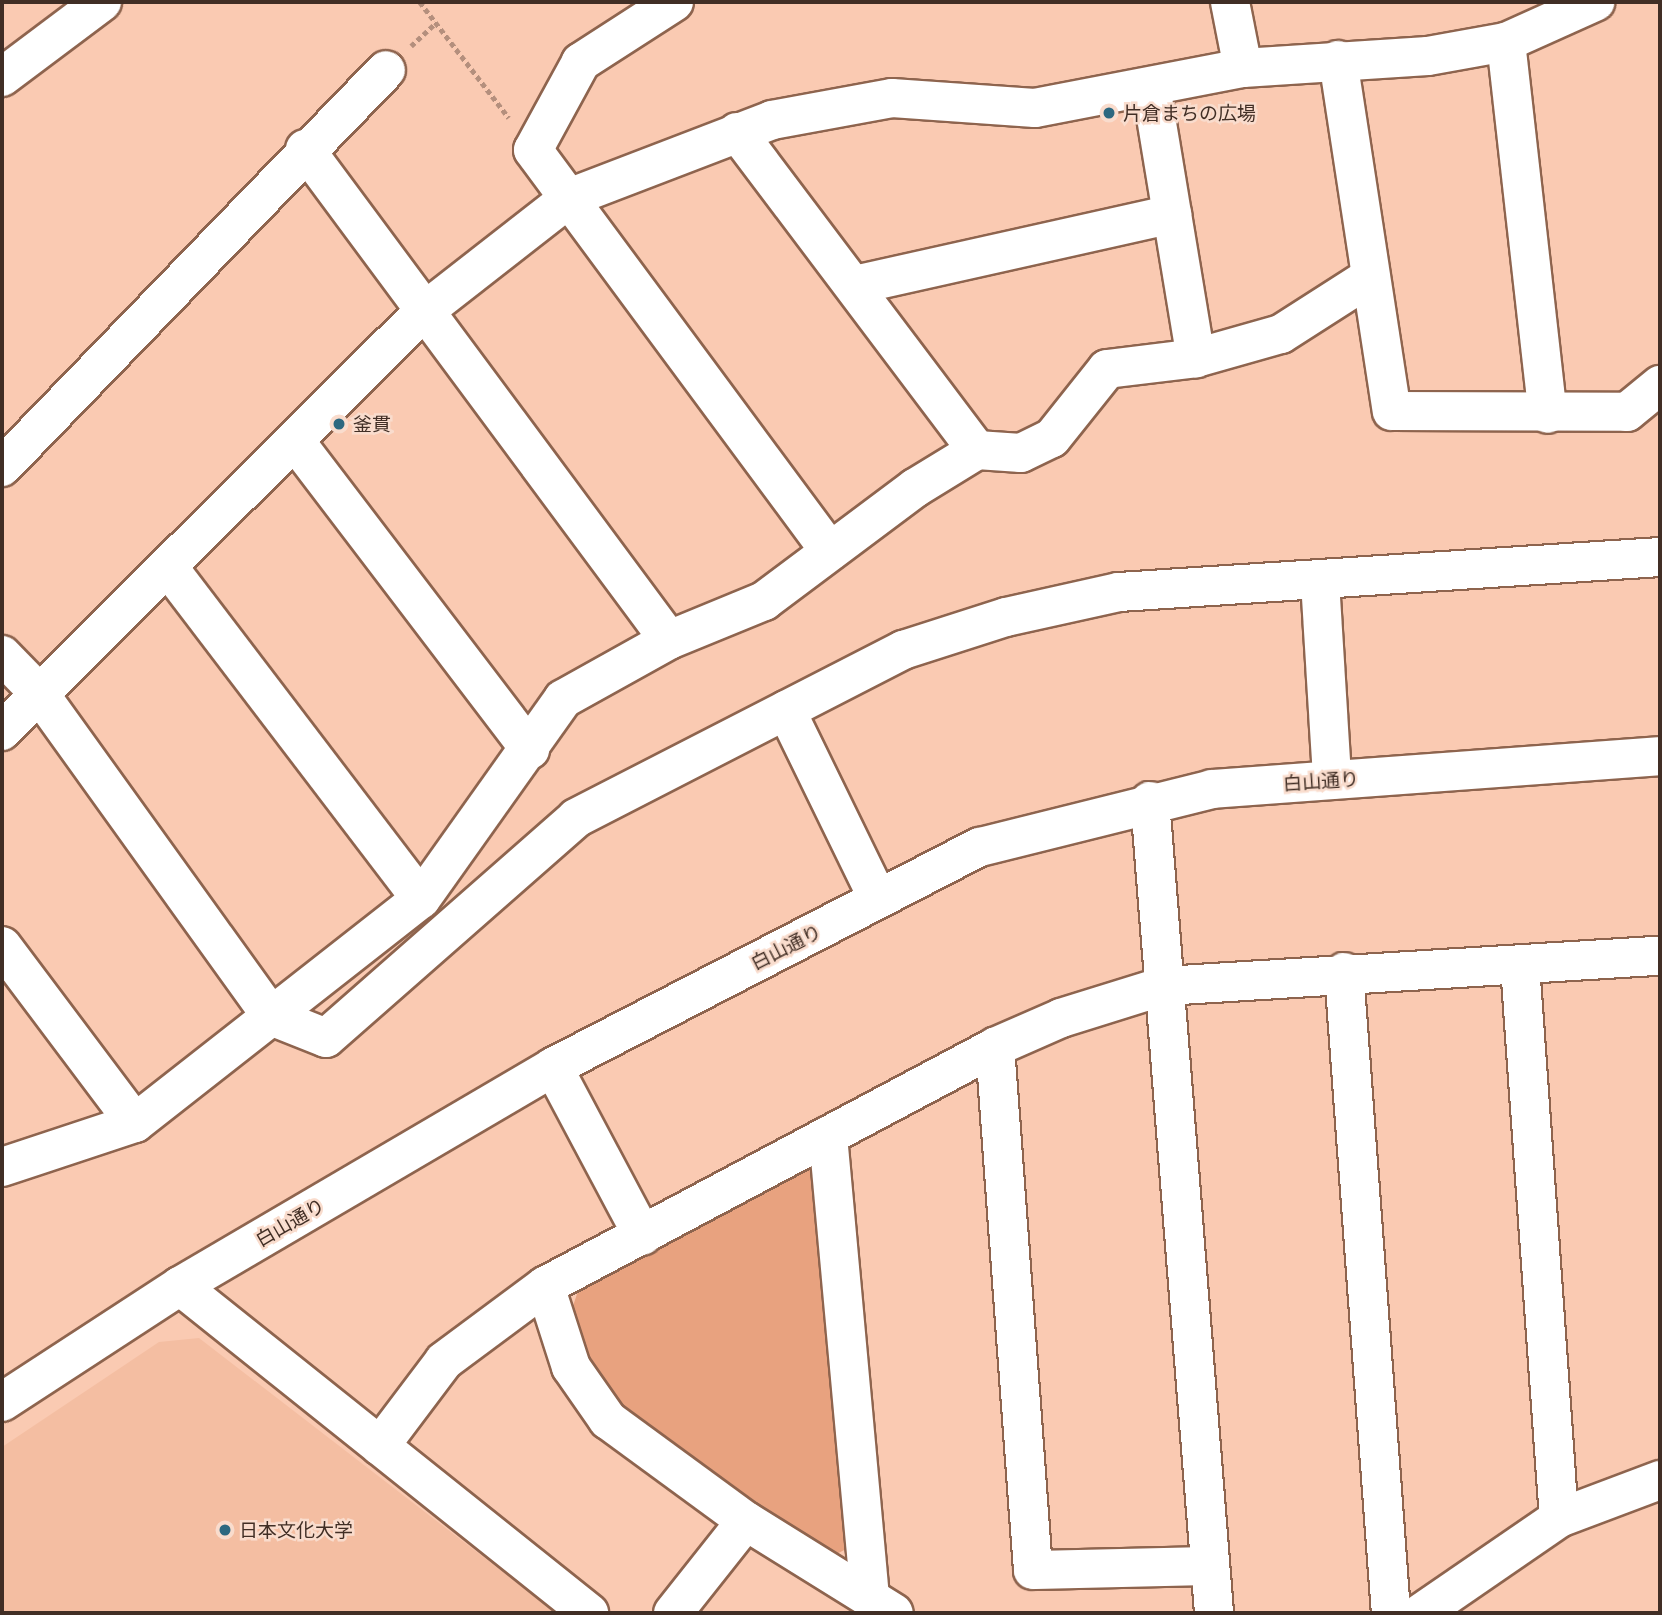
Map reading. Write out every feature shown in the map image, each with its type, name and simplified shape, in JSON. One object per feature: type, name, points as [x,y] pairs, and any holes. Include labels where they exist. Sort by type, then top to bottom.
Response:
[{"type":"street","points":[[2,77],[102,2]]},
{"type":"street","points":[[674,2],[581,62],[533,149],[830,551]]},
{"type":"street","points":[[1230,2],[1243,68]]},
{"type":"street","points":[[2,731],[422,313],[569,198],[772,120],[892,98],[1035,108],[1243,68],[1428,56],[1506,42],[1595,2]]},
{"type":"street","points":[[1506,42],[1548,414]]},
{"type":"street","points":[[1338,60],[1367,279],[1392,411],[1548,414],[1627,412],[1660,385]]},
{"type":"street","points":[[2,467],[305,149],[386,70]]},
{"type":"street","points":[[1151,87],[1196,358]]},
{"type":"street","points":[[737,132],[977,450]]},
{"type":"street","points":[[305,149],[422,313],[669,640]]},
{"type":"street","points":[[855,285],[1172,214]]},
{"type":"street","points":[[2,1167],[135,1123],[421,899],[530,750],[563,699],[669,640],[764,601],[915,488],[977,450],[1021,453],[1052,438],[1107,369],[1196,358],[1282,334],[1367,279]]},
{"type":"street","points":[[295,441],[530,750]]},
{"type":"street","points":[[2,655],[39,693],[271,1016],[326,1038],[576,818],[903,650],[1006,617],[1119,592],[1660,557]]},
{"type":"street","points":[[168,567],[421,899]]},
{"type":"street","points":[[1320,581],[1332,780]]},
{"type":"street","points":[[786,710],[878,899]]},
{"type":"street","name":"白山通り","points":[[2,1402],[180,1286],[553,1067],[980,847],[1150,802],[1212,789],[1660,756]]},
{"type":"street","points":[[1150,802],[1214,1613]]},
{"type":"street","points":[[2,946],[135,1123]]},
{"type":"street","points":[[380,1446],[444,1361],[545,1286],[995,1047],[1061,1018],[1164,986],[1344,972],[1660,956]]},
{"type":"street","points":[[1520,965],[1559,1518]]},
{"type":"street","points":[[1344,972],[1391,1613]]},
{"type":"street","points":[[995,1047],[1033,1570],[1210,1566]]},
{"type":"street","points":[[553,1067],[643,1236]]},
{"type":"street","points":[[828,1136],[882,1606]]},
{"type":"street","points":[[180,1286],[589,1613]]},
{"type":"street","points":[[545,1286],[571,1367],[608,1420],[746,1521],[882,1606]]},
{"type":"street","points":[[1421,1613],[1559,1518],[1660,1480]]},
{"type":"street","points":[[673,1613],[746,1521]]},
{"type":"path","points":[[420,2],[533,149]]},
{"type":"shaded area","points":[[799,1163],[818,1171],[848,1548],[831,1557],[614,1402],[597,1378],[570,1315],[579,1288]]},
{"type":"shaded area","name":"日本文化大学","points":[[199,1338],[556,1613],[2,1613],[2,1447],[159,1342]]},
{"type":"place","name":"片倉まちの広場","points":[[1109,113]]},
{"type":"place","name":"釜貫","points":[[339,424]]},
{"type":"place","name":"日本文化大学","points":[[225,1530]]}]
